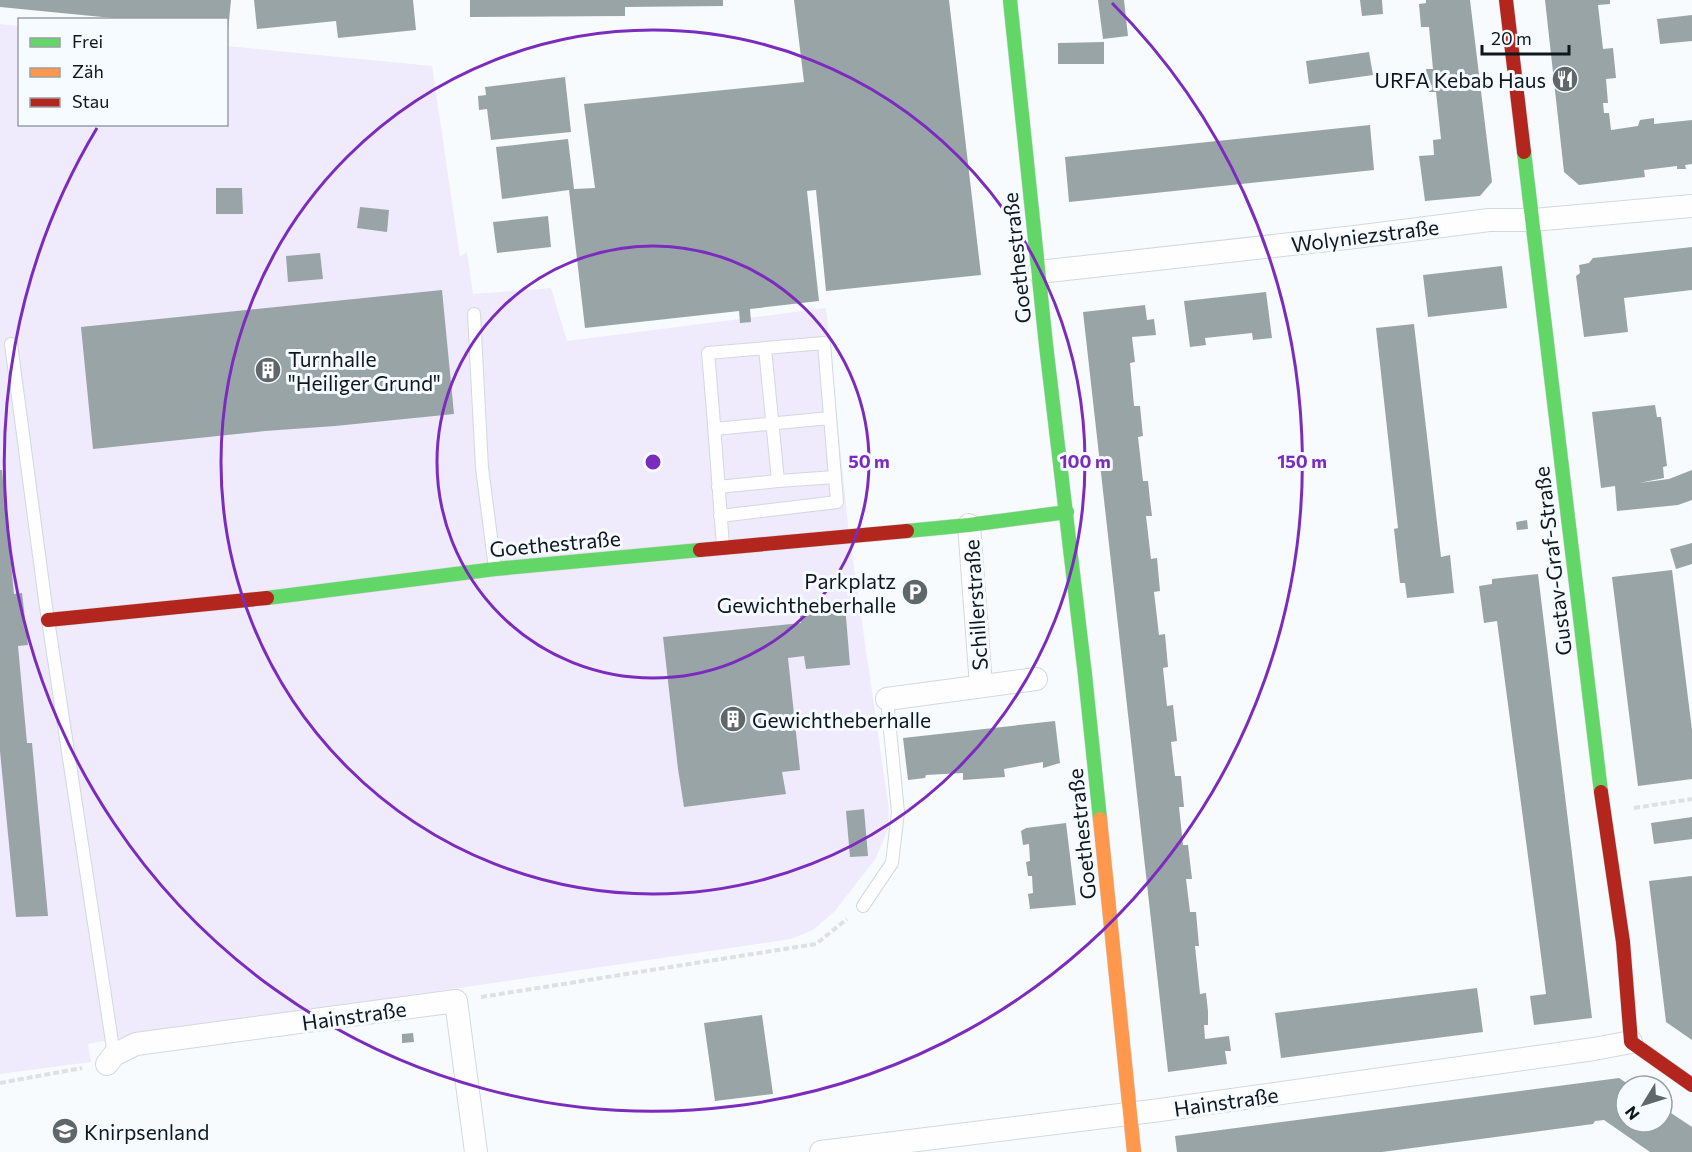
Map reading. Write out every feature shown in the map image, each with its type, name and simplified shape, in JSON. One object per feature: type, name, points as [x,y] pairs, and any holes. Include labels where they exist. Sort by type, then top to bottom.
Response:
[{"type":"street","name":"Goethestraße","points":[[1010,0],[1046,345],[1085,675],[1134,1152]]},
{"type":"street","name":"Gustav-Graf-Straße","points":[[1506,0],[1604,813],[1623,942],[1631,1042]]},
{"type":"street","name":"Wolyniezstraße","points":[[1039,272],[1489,220],[1533,220],[1692,206]]},
{"type":"street","name":"Goethestraße","points":[[48,620],[248,600],[495,569],[969,525],[1066,513]]},
{"type":"street","name":"Schillerstraße","points":[[969,525],[981,686]]},
{"type":"street","name":"Schillerstraße","points":[[887,699],[1036,679]]},
{"type":"street","name":"Hainstraße","points":[[110,1060],[136,1044],[456,1001]]},
{"type":"street","points":[[456,1001],[476,1152]]},
{"type":"street","name":"Hainstraße","points":[[820,1152],[1130,1114],[1582,1051],[1631,1042]]},
{"type":"street","points":[[1631,1042],[1692,1085]]},
{"type":"lane","points":[[474,314],[482,468],[495,569]]},
{"type":"lane","points":[[720,516],[837,502],[824,343],[708,353],[715,429],[718,487],[720,516],[723,549]]},
{"type":"lane","points":[[11,344],[110,1060]]},
{"type":"lane","points":[[765,348],[778,481]]},
{"type":"lane","points":[[715,429],[830,418]]},
{"type":"lane","points":[[718,487],[835,477]]},
{"type":"lane","points":[[863,906],[892,863],[897,822],[898,812],[887,699]]},
{"type":"path","points":[[1604,813],[1692,799]]},
{"type":"path","points":[[456,1001],[816,944],[863,906]]},
{"type":"path","points":[[0,1083],[110,1060]]},
{"type":"shaded area","points":[[0,24],[18,26],[18,126],[228,126],[228,46],[432,66],[460,257],[467,252],[473,294],[551,288],[567,341],[826,308],[848,525],[889,810],[888,829],[876,858],[835,911],[813,930],[791,939],[120,1038],[88,1044],[91,1062],[0,1074]]},
{"type":"building","points":[[0,0],[231,0],[228,31],[228,18],[113,18],[0,7]]},
{"type":"building","points":[[254,0],[413,0],[416,30],[338,38],[336,21],[257,29]]},
{"type":"building","points":[[470,0],[723,0],[723,6],[625,7],[625,16],[470,17]]},
{"type":"building","points":[[794,0],[949,0],[981,275],[826,291],[816,190],[807,191],[819,301],[750,309],[751,322],[740,323],[739,311],[585,328],[569,190],[502,199],[496,147],[568,139],[574,189],[595,188],[584,104],[804,82]]},
{"type":"building","points":[[1098,0],[1124,0],[1128,36],[1103,39]]},
{"type":"building","points":[[1360,0],[1382,0],[1383,14],[1362,16]]},
{"type":"building","points":[[1426,0],[1470,0],[1492,182],[1480,196],[1425,201],[1419,156],[1434,155],[1433,140],[1441,139],[1436,92],[1429,92],[1426,69],[1433,69],[1429,27],[1421,27],[1419,4],[1426,3]]},
{"type":"building","points":[[1545,0],[1610,0],[1610,4],[1598,5],[1603,49],[1613,48],[1616,78],[1606,79],[1608,103],[1603,103],[1604,113],[1609,113],[1611,130],[1638,126],[1640,120],[1654,118],[1654,124],[1692,120],[1692,164],[1685,165],[1686,169],[1677,169],[1677,166],[1644,170],[1645,177],[1579,185],[1564,172]]},
{"type":"building","points":[[1692,15],[1692,41],[1660,44],[1657,19]]},
{"type":"building","points":[[1104,42],[1104,64],[1058,64],[1058,43]]},
{"type":"building","points":[[1369,52],[1373,75],[1309,84],[1306,61]]},
{"type":"building","points":[[565,77],[571,132],[491,140],[487,109],[479,110],[478,96],[486,95],[485,87]]},
{"type":"building","points":[[1370,125],[1374,170],[1069,202],[1065,157]]},
{"type":"building","points":[[216,188],[242,188],[243,214],[216,214]]},
{"type":"building","points":[[360,207],[389,210],[387,232],[357,228]]},
{"type":"building","points":[[548,216],[551,247],[497,253],[493,222]]},
{"type":"building","points":[[1692,247],[1692,290],[1624,298],[1628,332],[1584,337],[1576,276],[1580,273],[1579,265],[1589,263],[1593,258]]},
{"type":"building","points":[[320,253],[323,279],[288,282],[286,256]]},
{"type":"building","points":[[1502,266],[1507,308],[1428,317],[1423,275]]},
{"type":"building","name":"Turnhalle \"Heiliger Grund\"","points":[[442,290],[454,414],[93,449],[81,327]]},
{"type":"building","points":[[1266,292],[1272,338],[1253,340],[1252,333],[1205,338],[1206,345],[1190,347],[1184,301]]},
{"type":"building","points":[[1145,305],[1147,320],[1154,319],[1156,335],[1132,337],[1135,362],[1130,363],[1134,406],[1140,406],[1143,436],[1138,437],[1143,481],[1148,481],[1152,516],[1146,516],[1151,559],[1157,558],[1160,591],[1154,592],[1159,635],[1165,634],[1168,667],[1163,668],[1167,706],[1173,705],[1177,741],[1171,742],[1175,776],[1181,776],[1184,807],[1179,807],[1183,845],[1188,845],[1192,879],[1186,879],[1190,912],[1196,912],[1199,946],[1195,946],[1200,994],[1206,993],[1208,1025],[1204,1025],[1205,1039],[1229,1036],[1231,1051],[1225,1051],[1227,1064],[1168,1072],[1083,312]]},
{"type":"building","points":[[1414,324],[1441,557],[1450,555],[1454,593],[1407,598],[1405,583],[1400,583],[1394,529],[1398,528],[1376,328]]},
{"type":"building","points":[[1655,405],[1657,417],[1661,417],[1667,466],[1663,467],[1664,478],[1639,483],[1669,479],[1692,470],[1692,500],[1678,505],[1617,511],[1615,486],[1601,488],[1592,412]]},
{"type":"building","points":[[0,470],[2,470],[14,594],[22,593],[28,645],[18,646],[27,743],[32,743],[48,916],[16,917],[0,751]]},
{"type":"building","points":[[1527,520],[1528,529],[1517,530],[1516,522]]},
{"type":"building","points":[[1692,543],[1692,564],[1676,569],[1670,549]]},
{"type":"building","points":[[1672,570],[1692,730],[1692,779],[1638,786],[1612,577]]},
{"type":"building","points":[[1538,574],[1592,1018],[1534,1025],[1530,996],[1546,994],[1497,621],[1484,623],[1479,586],[1492,584],[1492,579]]},
{"type":"building","name":"Gewichtheberhalle","points":[[845,605],[850,665],[806,669],[804,656],[788,658],[800,770],[782,772],[786,794],[684,807],[663,637],[801,623],[799,610]]},
{"type":"building","points":[[1055,721],[1060,763],[1043,768],[1043,762],[1004,769],[1005,777],[963,780],[963,773],[926,775],[925,778],[908,780],[903,738]]},
{"type":"building","points":[[864,809],[868,856],[850,857],[846,811]]},
{"type":"building","points":[[1692,817],[1692,839],[1654,844],[1651,823]]},
{"type":"building","points":[[1066,823],[1076,905],[1030,909],[1028,894],[1033,893],[1032,876],[1028,876],[1026,862],[1030,861],[1029,844],[1023,845],[1021,831],[1026,828]]},
{"type":"building","points":[[1692,876],[1692,1040],[1666,1022],[1649,881]]},
{"type":"building","points":[[1477,988],[1483,1032],[1281,1058],[1275,1013]]},
{"type":"building","points":[[762,1015],[773,1094],[715,1101],[704,1023]]},
{"type":"building","points":[[413,1033],[414,1042],[402,1043],[402,1034]]},
{"type":"building","points":[[1614,1079],[1614,1127],[1604,1120],[1595,1121],[1593,1124],[1382,1152],[1177,1152],[1175,1136]]},
{"type":"building","points":[[1674,1115],[1692,1127],[1692,1152],[1650,1152],[1624,1134],[1674,1134]]},
{"type":"traffic: fast","points":[[1010,0],[1046,345],[1100,819]]},
{"type":"traffic: fast","points":[[1524,152],[1601,792]]},
{"type":"traffic: fast","points":[[907,531],[1067,512]]},
{"type":"traffic: fast","points":[[267,598],[495,569],[700,550]]},
{"type":"traffic: slow","points":[[1100,819],[1134,1152]]},
{"type":"traffic: jam","points":[[1506,0],[1524,152]]},
{"type":"traffic: jam","points":[[700,550],[907,531]]},
{"type":"traffic: jam","points":[[48,620],[267,598]]},
{"type":"traffic: jam","points":[[1601,792],[1623,942],[1631,1042],[1692,1085]]},
{"type":"place","name":"URFA Kebab Haus","points":[[1565,79]]},
{"type":"place","name":"Turnhalle \"Heiliger Grund\"","points":[[268,370]]},
{"type":"place","name":"Parkplatz Gewichtheberhalle","points":[[915,592]]},
{"type":"place","name":"Gewichtheberhalle","points":[[733,719]]},
{"type":"place","name":"Knirpsenland","points":[[65,1131]]}]
